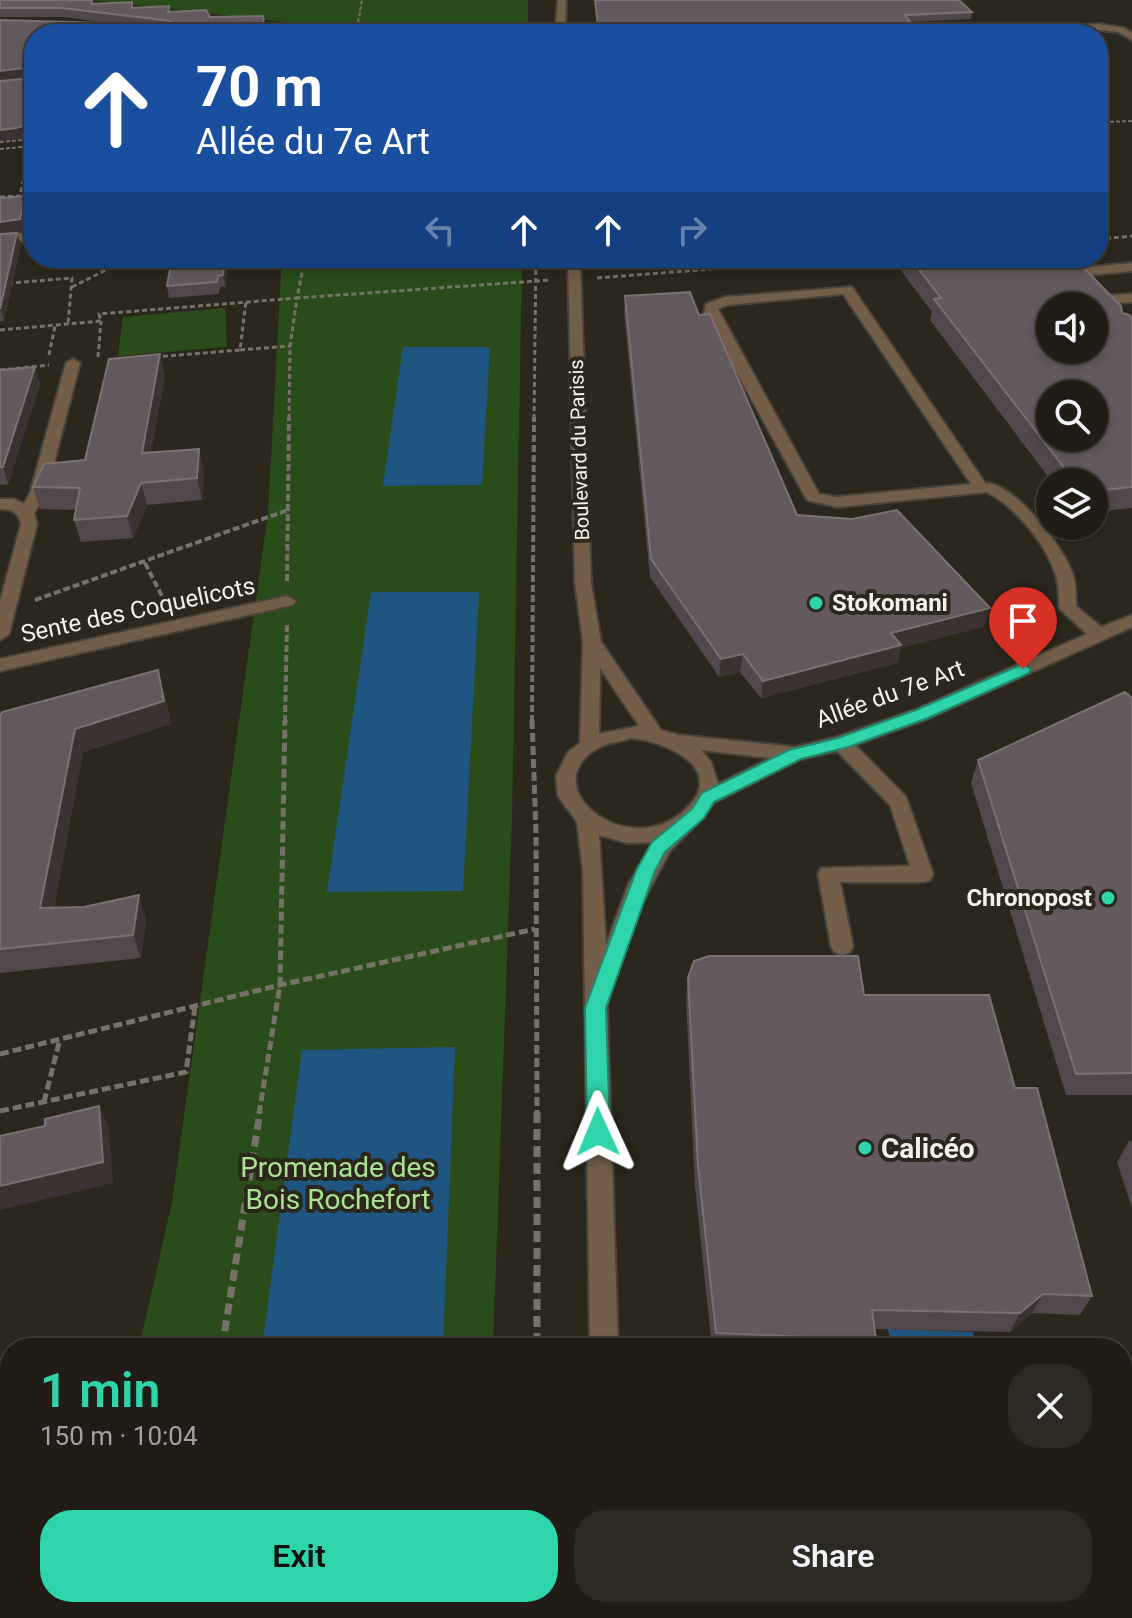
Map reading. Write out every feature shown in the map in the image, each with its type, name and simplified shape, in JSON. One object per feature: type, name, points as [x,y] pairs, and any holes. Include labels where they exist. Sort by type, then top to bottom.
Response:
[{"type":"street","points":[[559,0],[560,24]]},
{"type":"street","points":[[1108,29],[1132,27]]},
{"type":"street","points":[[1121,30],[1132,37]]},
{"type":"street","points":[[0,239],[24,237]]},
{"type":"street","points":[[1079,272],[1132,267]]},
{"type":"street","name":"Boulevard du Parisis","points":[[574,268],[583,583],[592,642],[589,743]]},
{"type":"street","points":[[981,488],[847,290],[725,301],[711,307],[808,492],[823,501],[837,502],[981,488],[998,490],[1014,503],[1065,573],[1068,608],[1099,635]]},
{"type":"street","points":[[1108,299],[1132,298]]},
{"type":"street","points":[[26,513],[38,493],[73,363]]},
{"type":"street","points":[[0,504],[14,504],[26,513],[29,524],[0,634]]},
{"type":"street","name":"Sente des Coquelicots","points":[[0,665],[287,601]]},
{"type":"street","name":"Allée du 7e Art","points":[[708,797],[795,754],[841,743],[922,714],[1132,620]]},
{"type":"street","name":"Boulevard du Parisis","points":[[592,642],[654,734]]},
{"type":"street","points":[[595,1008],[645,871],[658,847],[698,813],[708,797],[709,780],[703,765],[692,751],[674,740],[654,734],[610,735],[589,743],[573,756],[564,772],[564,789],[572,807],[587,822],[610,832],[634,836],[659,834],[682,826]]},
{"type":"street","name":"Allée du 7e Art","points":[[674,740],[795,754]]},
{"type":"street","points":[[841,743],[899,802],[923,874],[828,874],[842,946]]},
{"type":"street","points":[[587,822],[593,871],[604,1338]]},
{"type":"path","points":[[358,24],[362,0]]},
{"type":"path","points":[[1108,122],[1132,121]]},
{"type":"path","points":[[0,142],[24,140]]},
{"type":"path","points":[[0,149],[24,147]]},
{"type":"path","points":[[0,197],[20,196],[24,181]]},
{"type":"path","points":[[1108,238],[1132,236]]},
{"type":"path","points":[[71,288],[110,268]]},
{"type":"path","points":[[224,1338],[280,985],[290,346],[303,268]]},
{"type":"path","points":[[537,268],[531,776],[536,832],[537,1338]]},
{"type":"path","points":[[0,330],[101,321],[99,314],[246,301],[726,268]]},
{"type":"path","points":[[0,284],[72,278],[68,324]]},
{"type":"path","points":[[240,350],[246,301]]},
{"type":"path","points":[[145,357],[290,346]]},
{"type":"path","points":[[0,370],[73,363]]},
{"type":"path","points":[[30,602],[288,510]]},
{"type":"path","points":[[145,563],[178,626]]},
{"type":"path","points":[[0,1054],[280,985],[535,929]]},
{"type":"path","points":[[0,1111],[186,1072],[195,1006]]},
{"type":"path","points":[[44,1102],[60,1039]]},
{"type":"green space","points":[[91,0],[528,0],[528,24],[293,23]]},
{"type":"green space","name":"Promenade des Bois Rochefort","points":[[281,268],[522,268],[512,818],[493,1338],[141,1338],[172,1202],[268,513]]},
{"type":"green space","points":[[225,308],[227,347],[118,356],[123,317]]},
{"type":"water","points":[[403,347],[490,347],[482,485],[383,486]]},
{"type":"water","points":[[371,592],[479,592],[463,891],[327,892]]},
{"type":"water","points":[[455,1047],[443,1338],[263,1338],[302,1050]]},
{"type":"water","points":[[888,1329],[973,1332],[975,1338],[890,1338]]},
{"type":"building","points":[[0,0],[92,0],[91,4],[132,2],[132,8],[169,6],[168,12],[206,10],[210,17],[263,16],[264,24],[172,24],[171,21],[62,8],[0,8]]},
{"type":"building","points":[[595,0],[959,0],[972,12],[905,15],[912,24],[598,24]]},
{"type":"building","points":[[0,20],[138,24],[24,24],[24,68],[0,71]]},
{"type":"building","points":[[24,79],[24,126],[0,130],[0,81]]},
{"type":"building","points":[[24,196],[20,219],[0,222],[0,198]]},
{"type":"building","points":[[17,233],[0,309],[0,234]]},
{"type":"building","points":[[170,268],[224,268],[217,282],[167,286]]},
{"type":"building","points":[[918,268],[1084,268],[1107,292],[1036,292],[1036,364],[1108,364],[1108,293],[1121,306],[1122,313],[1132,318],[1132,487],[1108,490],[1108,468],[1064,468],[1052,452],[1108,452],[1108,380],[1036,380],[1036,431],[934,299],[941,298]]},
{"type":"building","points":[[690,292],[699,315],[710,314],[797,515],[852,519],[897,510],[990,608],[891,633],[901,645],[763,681],[743,654],[721,659],[651,559],[625,296]]},
{"type":"building","points":[[160,354],[142,453],[199,449],[197,478],[141,483],[127,516],[74,520],[80,488],[33,487],[44,464],[85,460],[109,359]]},
{"type":"building","points":[[35,367],[3,467],[0,467],[0,370]]},
{"type":"building","points":[[158,670],[164,701],[75,729],[40,908],[84,907],[139,895],[133,935],[0,949],[2,712]]},
{"type":"building","points":[[1125,692],[1132,698],[1132,1073],[1076,1074],[978,760]]},
{"type":"building","name":"Calicéo","points":[[709,956],[858,956],[864,995],[989,995],[1015,1088],[1037,1088],[1092,1296],[1043,1294],[1020,1313],[872,1310],[876,1338],[716,1333],[698,1166],[688,978],[694,961]]},
{"type":"building","points":[[99,1106],[103,1162],[0,1186],[0,1136],[45,1126],[45,1119]]},
{"type":"place","name":"Stokomani","points":[[816,603]]},
{"type":"place","name":"Chronopost","points":[[1108,898]]},
{"type":"place","name":"Calicéo","points":[[865,1148]]},
{"type":"route","points":[[598,1132],[595,1008],[645,871],[658,847],[698,813],[708,797],[750,779],[795,754],[841,743],[922,714],[1023,669]]}]
